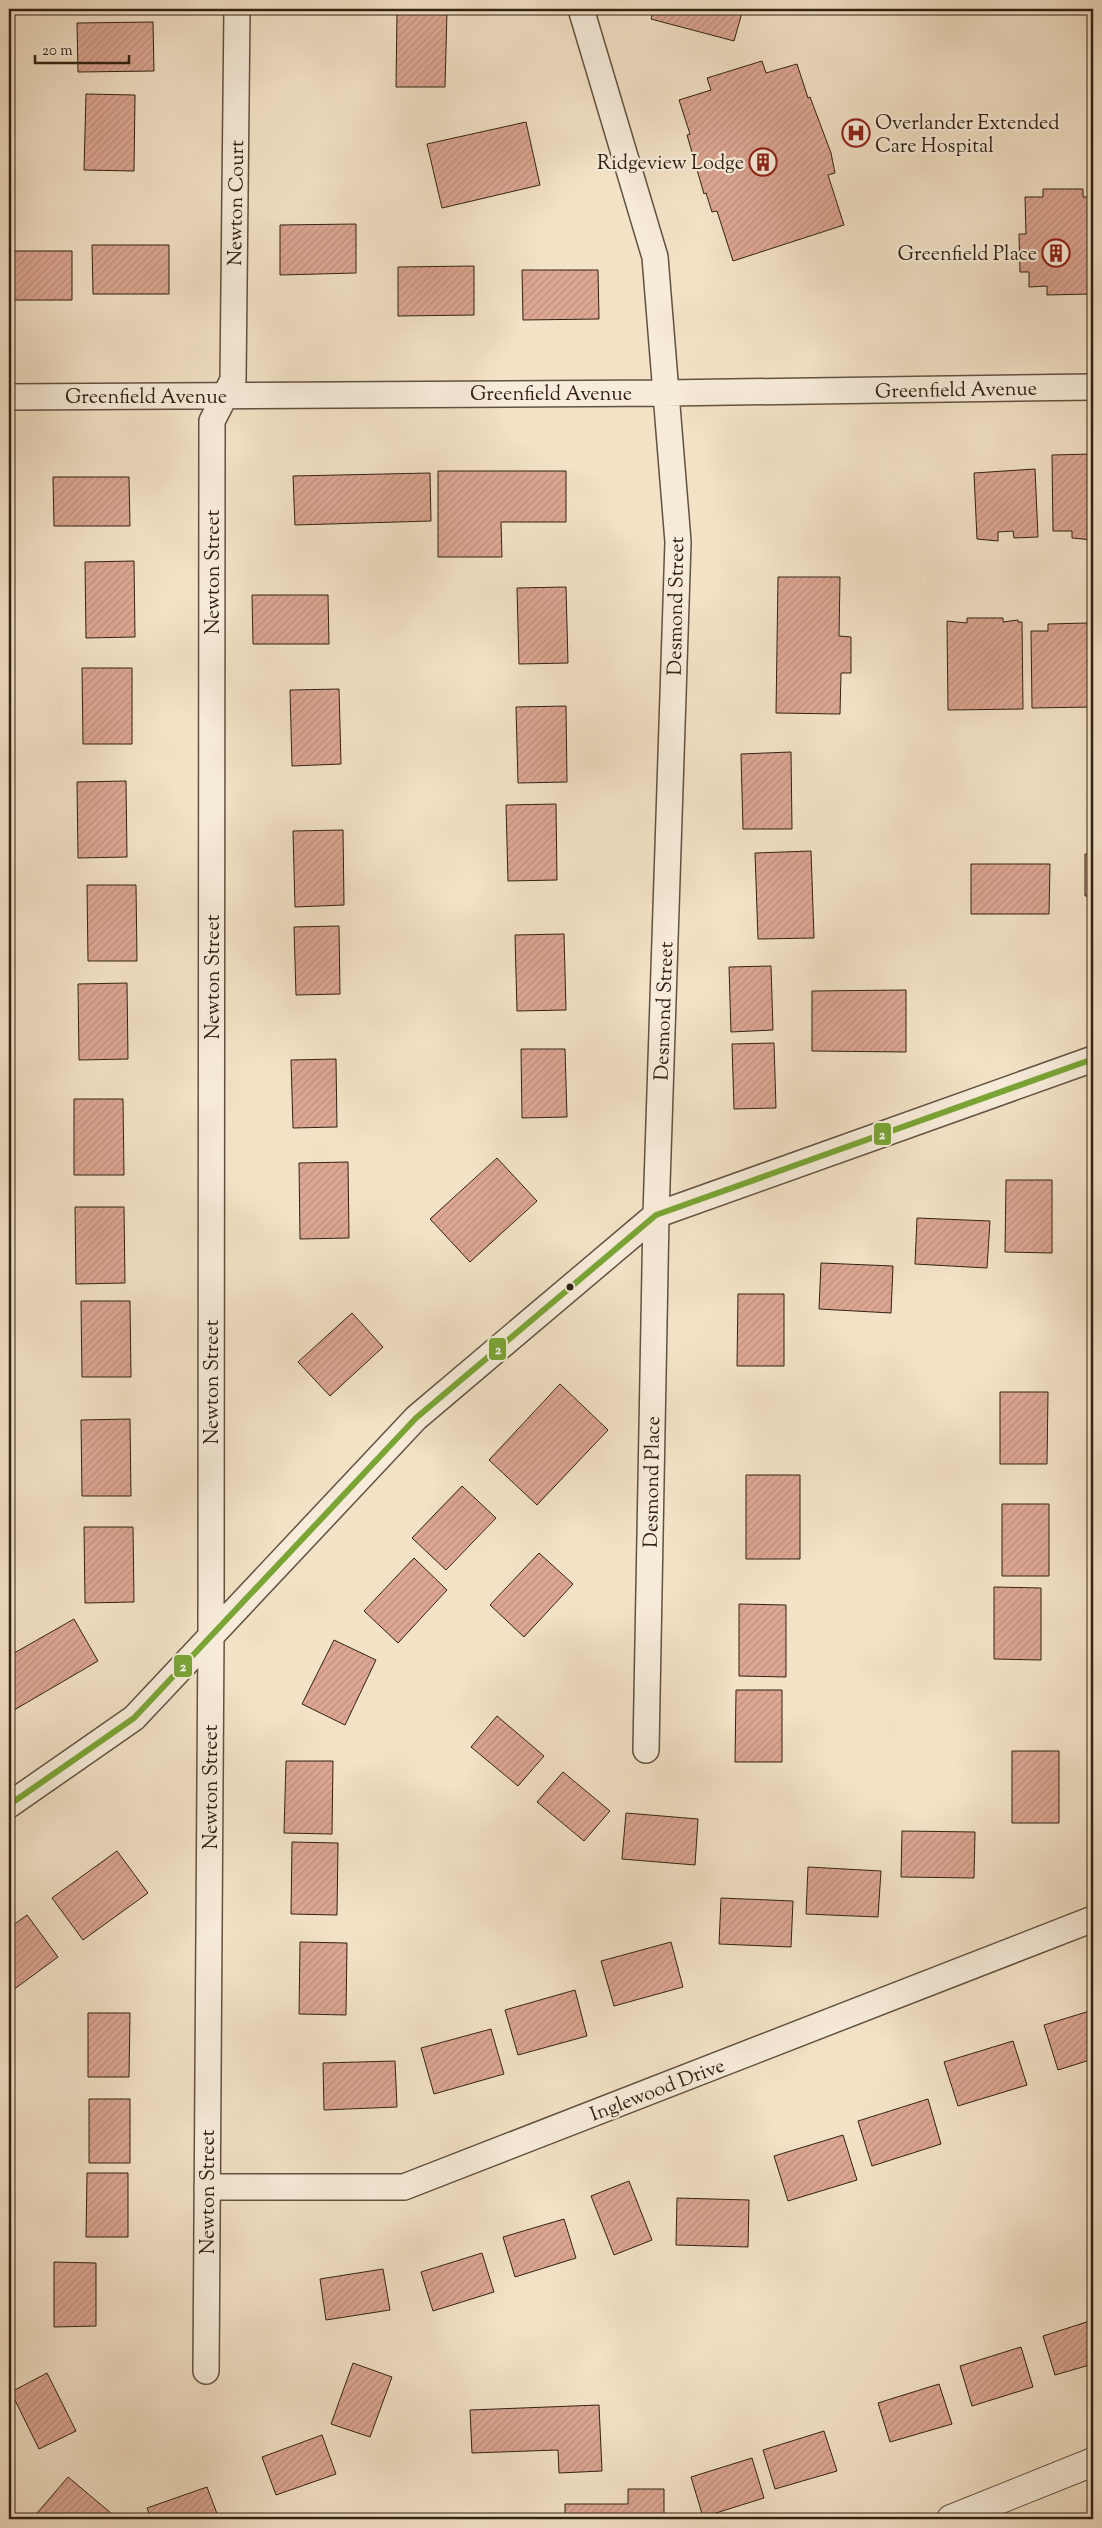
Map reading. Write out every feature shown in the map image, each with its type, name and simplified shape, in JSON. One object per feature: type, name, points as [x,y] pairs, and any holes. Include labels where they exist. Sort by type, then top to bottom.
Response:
[{"type":"street","name":"Newton Court","points":[[225,396],[233,380],[237,9]]},
{"type":"street","name":"Desmond Street","points":[[581,9],[655,256],[678,542],[656,1215]]},
{"type":"street","name":"Greenfield Avenue","points":[[9,397],[1093,387]]},
{"type":"street","name":"Newton Street","points":[[206,2371],[211,1634],[212,421],[225,396]]},
{"type":"street","points":[[9,1805],[134,1718],[416,1418],[656,1215],[1093,1059]]},
{"type":"street","name":"Desmond Place","points":[[646,1750],[656,1215]]},
{"type":"street","name":"Inglewood Drive","points":[[207,2187],[404,2187],[1093,1919]]},
{"type":"street","points":[[951,2519],[1093,2462]]},
{"type":"building","points":[[654,9],[743,9],[734,41],[651,19]]},
{"type":"building","points":[[397,11],[447,11],[445,87],[396,87]]},
{"type":"building","points":[[153,22],[154,71],[78,72],[77,23]]},
{"type":"building","name":"Ridgeview Lodge","points":[[762,61],[766,73],[797,64],[808,98],[810,97],[831,153],[835,173],[828,175],[844,225],[733,261],[717,211],[712,212],[706,193],[704,194],[687,135],[690,134],[679,100],[711,90],[707,78]]},
{"type":"building","points":[[86,94],[135,95],[134,171],[84,170]]},
{"type":"building","points":[[526,122],[540,185],[442,208],[427,144]]},
{"type":"building","name":"Greenfield Place","points":[[1043,189],[1083,189],[1083,197],[1093,197],[1093,287],[1090,287],[1090,294],[1047,295],[1047,286],[1029,287],[1029,272],[1020,272],[1019,234],[1026,234],[1025,197],[1043,197]]},
{"type":"building","points":[[356,224],[356,273],[280,275],[280,225]]},
{"type":"building","points":[[92,245],[169,245],[169,294],[93,294]]},
{"type":"building","points":[[9,251],[72,251],[72,300],[9,300]]},
{"type":"building","points":[[474,266],[474,315],[398,316],[398,267]]},
{"type":"building","points":[[522,270],[598,270],[599,319],[523,320]]},
{"type":"building","points":[[1093,454],[1093,540],[1072,538],[1072,531],[1053,531],[1052,455]]},
{"type":"building","points":[[1035,469],[1038,537],[1014,538],[1013,531],[998,532],[998,541],[977,539],[974,473]]},
{"type":"building","points":[[438,471],[566,471],[566,522],[501,522],[502,557],[438,557]]},
{"type":"building","points":[[430,473],[431,521],[295,525],[293,476]]},
{"type":"building","points":[[53,477],[129,477],[130,526],[54,526]]},
{"type":"building","points":[[134,561],[135,637],[86,638],[85,562]]},
{"type":"building","points":[[778,577],[840,577],[839,636],[851,637],[851,673],[841,673],[840,714],[776,713]]},
{"type":"building","points":[[566,587],[568,663],[519,664],[517,588]]},
{"type":"building","points":[[252,595],[328,595],[329,644],[253,644]]},
{"type":"building","points":[[967,618],[1003,618],[1003,622],[1018,620],[1018,622],[1022,622],[1023,709],[948,710],[947,621],[967,623]]},
{"type":"building","points":[[1087,623],[1088,630],[1093,630],[1093,707],[1032,708],[1031,631],[1048,631],[1048,624]]},
{"type":"building","points":[[82,668],[132,668],[132,744],[83,744]]},
{"type":"building","points":[[339,689],[341,764],[292,766],[290,690]]},
{"type":"building","points":[[566,706],[567,782],[518,783],[516,707]]},
{"type":"building","points":[[791,752],[792,829],[743,829],[741,754]]},
{"type":"building","points":[[126,781],[127,857],[78,858],[77,782]]},
{"type":"building","points":[[556,804],[557,880],[508,881],[506,805]]},
{"type":"building","points":[[343,830],[344,905],[295,907],[293,831]]},
{"type":"building","points":[[811,851],[814,938],[758,939],[755,853]]},
{"type":"building","points":[[1085,854],[1093,854],[1093,896],[1085,896]]},
{"type":"building","points":[[971,864],[1050,864],[1049,914],[971,914]]},
{"type":"building","points":[[87,885],[136,885],[137,961],[88,961]]},
{"type":"building","points":[[339,926],[340,994],[296,995],[294,927]]},
{"type":"building","points":[[564,934],[566,1010],[517,1011],[515,935]]},
{"type":"building","points":[[771,966],[773,1030],[731,1032],[729,967]]},
{"type":"building","points":[[127,983],[128,1059],[79,1060],[78,984]]},
{"type":"building","points":[[906,990],[906,1052],[812,1051],[812,991]]},
{"type":"building","points":[[774,1043],[776,1108],[734,1109],[732,1044]]},
{"type":"building","points":[[521,1049],[565,1049],[567,1117],[522,1118]]},
{"type":"building","points":[[336,1059],[337,1127],[293,1128],[291,1060]]},
{"type":"building","points":[[74,1099],[123,1099],[124,1175],[74,1175]]},
{"type":"building","points":[[497,1158],[537,1201],[470,1262],[430,1219]]},
{"type":"building","points":[[348,1162],[349,1238],[300,1239],[299,1163]]},
{"type":"building","points":[[1006,1180],[1052,1180],[1052,1253],[1005,1252]]},
{"type":"building","points":[[75,1207],[124,1207],[125,1283],[76,1284]]},
{"type":"building","points":[[917,1218],[990,1221],[987,1268],[915,1264]]},
{"type":"building","points":[[821,1263],[893,1266],[891,1313],[819,1309]]},
{"type":"building","points":[[738,1294],[784,1294],[784,1366],[737,1366]]},
{"type":"building","points":[[81,1301],[130,1301],[131,1377],[82,1377]]},
{"type":"building","points":[[352,1313],[383,1347],[330,1396],[298,1362]]},
{"type":"building","points":[[560,1384],[608,1430],[537,1505],[489,1460]]},
{"type":"building","points":[[1000,1392],[1048,1392],[1047,1464],[1000,1464]]},
{"type":"building","points":[[130,1419],[131,1496],[82,1496],[81,1420]]},
{"type":"building","points":[[746,1475],[800,1475],[800,1559],[746,1559]]},
{"type":"building","points":[[462,1486],[496,1518],[446,1570],[412,1538]]},
{"type":"building","points":[[1002,1504],[1049,1504],[1049,1576],[1002,1576]]},
{"type":"building","points":[[84,1527],[133,1527],[134,1602],[85,1603]]},
{"type":"building","points":[[539,1553],[573,1584],[524,1637],[490,1605]]},
{"type":"building","points":[[414,1558],[447,1590],[398,1643],[364,1611]]},
{"type":"building","points":[[994,1587],[1041,1588],[1041,1660],[994,1659]]},
{"type":"building","points":[[739,1604],[786,1605],[786,1677],[739,1676]]},
{"type":"building","points":[[74,1619],[98,1661],[9,1713],[9,1656]]},
{"type":"building","points":[[334,1640],[376,1660],[345,1725],[302,1704]]},
{"type":"building","points":[[736,1690],[782,1690],[782,1762],[735,1762]]},
{"type":"building","points":[[497,1716],[544,1756],[518,1786],[471,1747]]},
{"type":"building","points":[[1012,1751],[1059,1751],[1059,1823],[1012,1823]]},
{"type":"building","points":[[286,1761],[333,1761],[332,1834],[284,1833]]},
{"type":"building","points":[[563,1772],[610,1811],[584,1841],[537,1802]]},
{"type":"building","points":[[626,1813],[698,1819],[695,1865],[622,1859]]},
{"type":"building","points":[[902,1831],[975,1832],[974,1878],[901,1877]]},
{"type":"building","points":[[292,1842],[338,1843],[337,1915],[291,1914]]},
{"type":"building","points":[[117,1851],[148,1893],[83,1940],[52,1898]]},
{"type":"building","points":[[808,1867],[881,1871],[878,1917],[806,1914]]},
{"type":"building","points":[[721,1898],[793,1901],[791,1947],[719,1944]]},
{"type":"building","points":[[27,1915],[58,1957],[9,1993],[9,1928]]},
{"type":"building","points":[[300,1942],[347,1943],[346,2015],[299,2014]]},
{"type":"building","points":[[671,1942],[683,1987],[614,2006],[601,1961]]},
{"type":"building","points":[[575,1990],[587,2036],[518,2055],[505,2010]]},
{"type":"building","points":[[1093,2010],[1093,2059],[1058,2070],[1044,2025]]},
{"type":"building","points":[[88,2013],[130,2013],[129,2077],[88,2077]]},
{"type":"building","points":[[491,2029],[504,2074],[434,2094],[421,2048]]},
{"type":"building","points":[[1013,2041],[1027,2085],[958,2106],[944,2062]]},
{"type":"building","points":[[395,2061],[397,2107],[324,2110],[323,2063]]},
{"type":"building","points":[[89,2099],[130,2099],[130,2163],[89,2163]]},
{"type":"building","points":[[928,2099],[941,2144],[872,2166],[858,2121]]},
{"type":"building","points":[[843,2135],[857,2180],[788,2201],[774,2156]]},
{"type":"building","points":[[87,2173],[128,2173],[128,2237],[86,2237]]},
{"type":"building","points":[[629,2181],[652,2240],[614,2255],[591,2196]]},
{"type":"building","points":[[677,2198],[749,2200],[748,2247],[676,2245]]},
{"type":"building","points":[[564,2219],[576,2258],[515,2277],[503,2237]]},
{"type":"building","points":[[482,2253],[494,2292],[433,2311],[421,2272]]},
{"type":"building","points":[[54,2262],[96,2263],[96,2326],[54,2327]]},
{"type":"building","points":[[383,2269],[390,2310],[326,2320],[320,2279]]},
{"type":"building","points":[[1093,2320],[1093,2364],[1055,2375],[1043,2336]]},
{"type":"building","points":[[1021,2347],[1033,2387],[972,2406],[960,2366]]},
{"type":"building","points":[[353,2363],[392,2377],[370,2437],[331,2424]]},
{"type":"building","points":[[47,2373],[76,2431],[39,2449],[11,2392]]},
{"type":"building","points":[[939,2384],[952,2424],[890,2442],[878,2403]]},
{"type":"building","points":[[599,2405],[602,2471],[559,2473],[558,2450],[472,2453],[470,2410]]},
{"type":"building","points":[[824,2431],[837,2471],[775,2489],[763,2450]]},
{"type":"building","points":[[322,2435],[336,2474],[276,2495],[262,2457]]},
{"type":"building","points":[[752,2458],[764,2498],[703,2517],[691,2477]]},
{"type":"building","points":[[68,2477],[118,2519],[32,2519]]},
{"type":"building","points":[[207,2487],[219,2519],[151,2519],[147,2508]]},
{"type":"building","points":[[628,2489],[664,2489],[664,2519],[565,2519],[565,2504],[628,2504]]},
{"type":"building","points":[[453,2515],[531,2515],[531,2519],[453,2519]]},
{"type":"transit line","name":"2","points":[[9,1805],[134,1718],[416,1418],[656,1215],[1093,1059]]},
{"type":"place","name":"Overlander Extended Care Hospital","points":[[856,133]]},
{"type":"place","name":"Ridgeview Lodge","points":[[763,162]]},
{"type":"place","name":"Greenfield Place","points":[[1056,253]]}]
